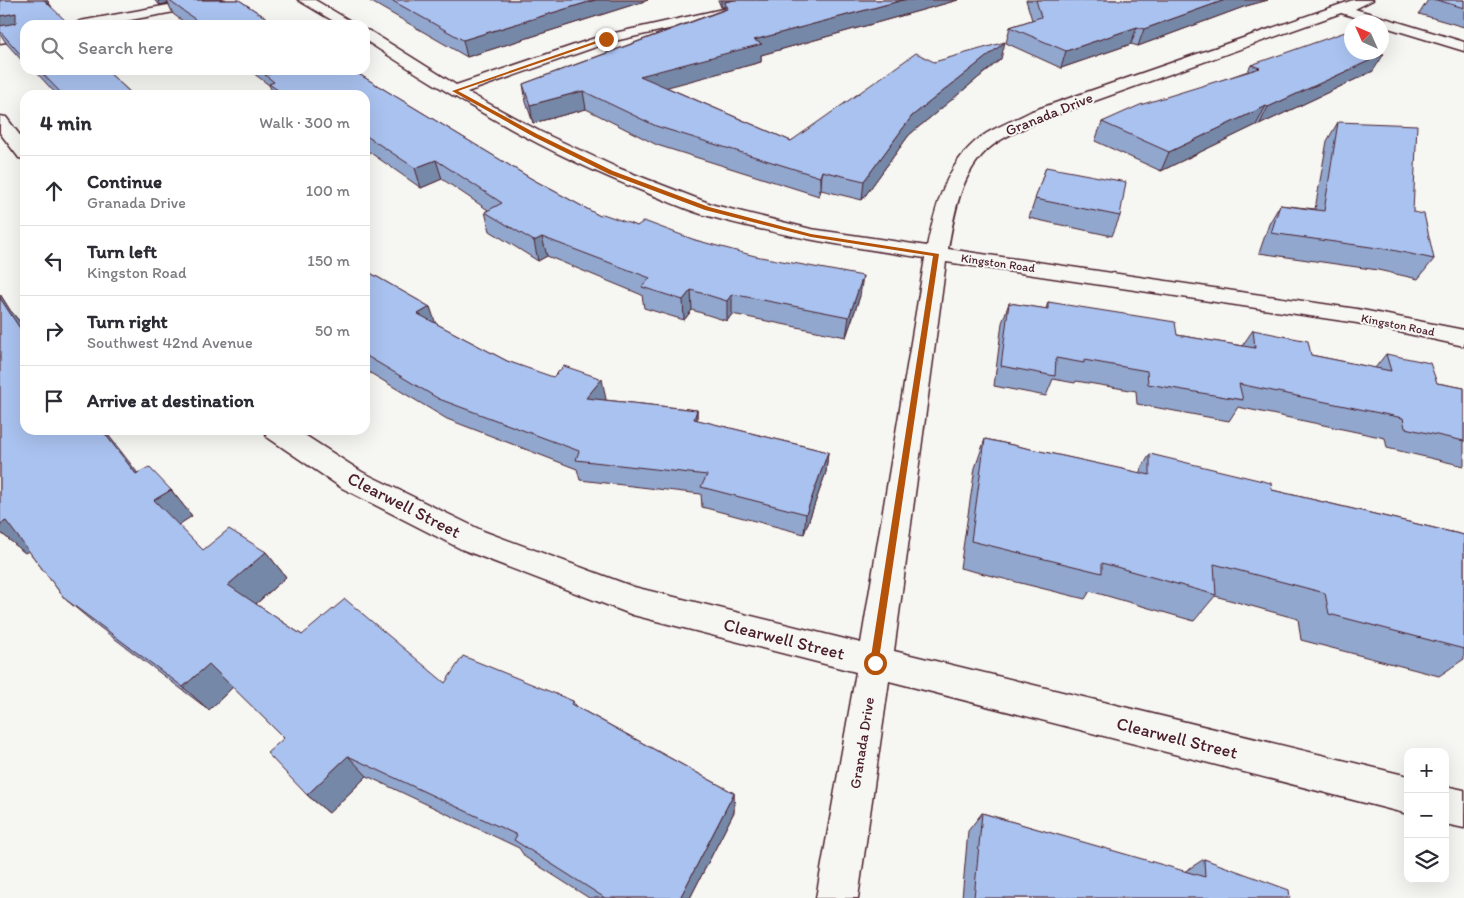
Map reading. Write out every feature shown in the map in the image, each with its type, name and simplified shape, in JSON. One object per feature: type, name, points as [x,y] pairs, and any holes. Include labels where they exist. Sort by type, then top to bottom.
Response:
[{"type":"street","points":[[108,20],[218,0]]},
{"type":"street","points":[[305,0],[341,20]]},
{"type":"street","points":[[454,91],[606,39],[781,0]]},
{"type":"street","name":"Granada Drive","points":[[836,898],[875,663],[936,254],[947,200],[966,162],[992,138],[1038,115],[1366,0]]},
{"type":"street","points":[[1342,9],[1464,47]]},
{"type":"street","points":[[0,39],[20,36]]},
{"type":"street","name":"Kingston Road","points":[[370,37],[454,91],[535,136],[611,172],[707,209],[811,235],[1357,316],[1464,338]]},
{"type":"street","points":[[0,121],[20,147]]},
{"type":"street","name":"Clearwell Street","points":[[284,435],[352,480],[472,540],[632,600],[875,663],[1404,795]]},
{"type":"street","points":[[1449,806],[1464,810]]},
{"type":"building","points":[[0,0],[44,0],[65,20],[20,20],[20,54],[0,31],[0,26],[16,23],[16,13],[0,16]]},
{"type":"building","points":[[168,0],[239,0],[269,20],[196,20]]},
{"type":"building","points":[[391,0],[595,0],[463,40]]},
{"type":"building","points":[[735,0],[903,0],[754,40],[762,44],[640,76],[791,141],[916,53],[934,62],[1005,42],[912,116],[864,181],[822,171],[820,177],[656,126],[583,91],[530,105],[523,84],[727,9],[725,2]]},
{"type":"building","points":[[1036,0],[1225,0],[1144,29],[1137,27],[1066,51],[1010,27],[1041,17]]},
{"type":"building","points":[[1437,0],[1464,0],[1464,8]]},
{"type":"building","points":[[1344,32],[1344,60],[1371,60],[1268,107],[1266,106],[1169,152],[1102,122],[1140,105],[1260,68],[1251,65]]},
{"type":"building","points":[[44,75],[111,75],[128,90],[58,90]]},
{"type":"building","points":[[265,75],[360,75],[532,179],[600,216],[603,214],[637,226],[644,221],[695,240],[755,256],[863,276],[849,317],[732,294],[727,301],[691,290],[683,300],[642,287],[650,278],[542,237],[534,241],[485,212],[502,203],[436,160],[415,168],[370,138],[370,90],[278,90],[269,84],[274,82]]},
{"type":"building","points":[[1338,122],[1417,125],[1413,212],[1424,214],[1434,259],[1392,250],[1271,233],[1280,205],[1324,211]]},
{"type":"building","points":[[1046,167],[1126,182],[1120,216],[1035,199]]},
{"type":"building","points":[[370,273],[430,307],[418,314],[507,361],[553,377],[564,366],[602,379],[586,398],[697,410],[694,419],[828,452],[806,514],[701,487],[707,475],[576,460],[579,451],[439,399],[370,358]]},
{"type":"building","points":[[0,298],[20,328],[20,435],[106,435],[136,474],[149,467],[171,490],[154,500],[203,550],[229,529],[266,552],[228,585],[302,635],[345,599],[445,683],[463,656],[573,701],[571,704],[734,793],[680,898],[605,898],[514,840],[517,835],[348,756],[307,795],[267,753],[284,738],[209,664],[183,687],[65,599],[6,521],[0,524]]},
{"type":"building","points":[[1048,302],[1175,322],[1177,335],[1255,348],[1253,330],[1308,341],[1311,355],[1391,371],[1386,354],[1430,363],[1437,383],[1464,388],[1464,441],[1405,428],[1403,418],[1239,384],[1243,400],[1148,384],[1147,371],[1084,360],[1084,363],[1056,358],[1055,376],[1001,366],[1009,303],[1048,309]]},
{"type":"building","points":[[985,439],[1150,475],[1150,454],[1271,483],[1272,490],[1464,535],[1464,649],[1329,614],[1325,593],[1214,564],[1216,595],[1102,563],[1102,573],[971,541]]},
{"type":"building","points":[[982,813],[1205,877],[1204,859],[1289,890],[1290,898],[974,898]]},
{"type":"route","points":[[606,39],[454,91],[535,136],[611,172],[707,209],[811,235],[936,254],[875,663]]}]
